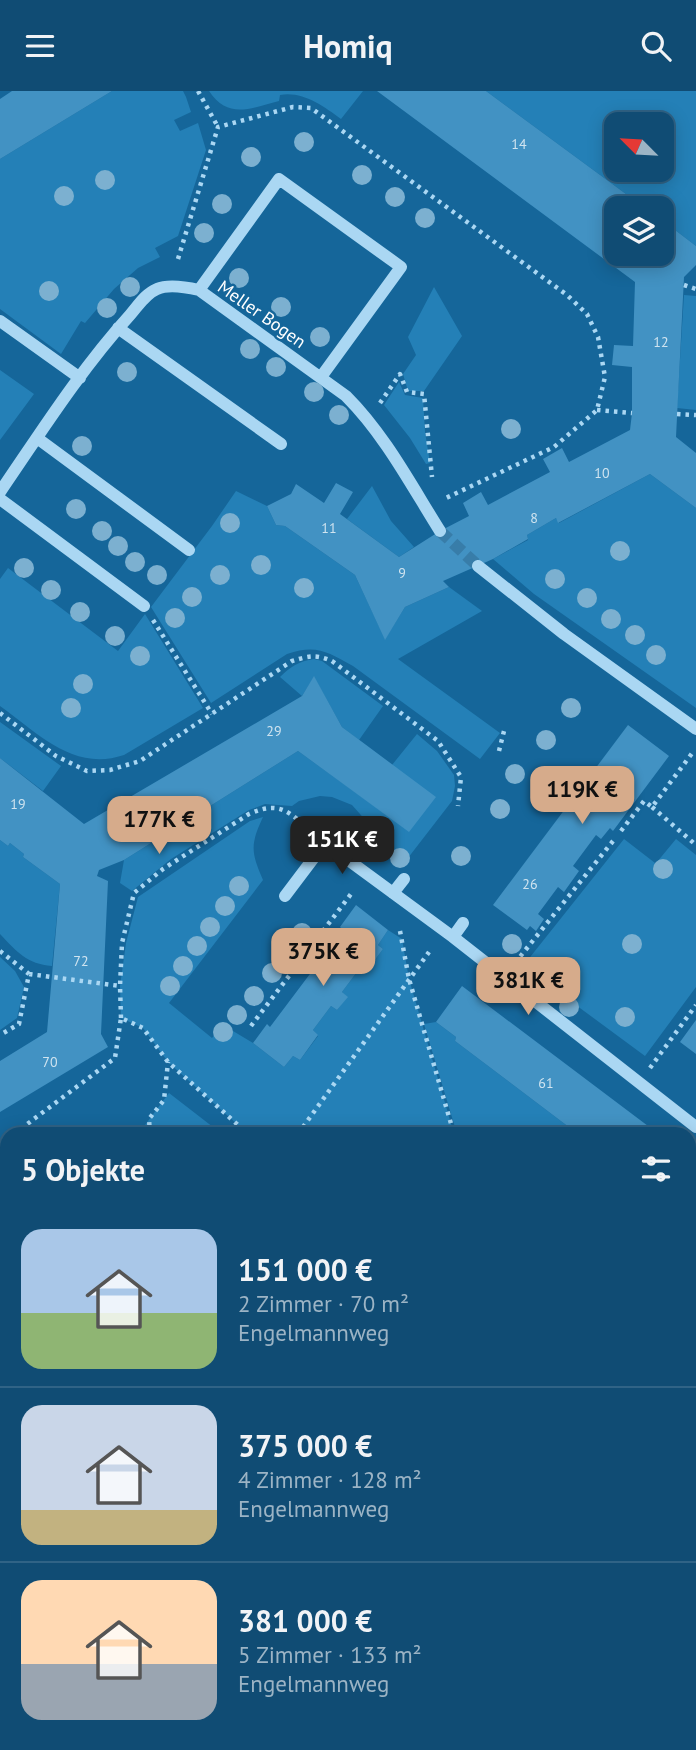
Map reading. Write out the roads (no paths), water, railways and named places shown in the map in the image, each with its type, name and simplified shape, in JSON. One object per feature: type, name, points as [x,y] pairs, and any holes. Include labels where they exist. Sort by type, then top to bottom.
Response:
[{"type":"street","points":[[199,290],[279,179],[401,267],[321,377]]},
{"type":"street","name":"Meller Bogen","points":[[0,492],[80,378],[148,294],[159,288],[185,287],[199,290],[321,377],[365,414],[440,531]]},
{"type":"street","points":[[0,321],[80,378]]},
{"type":"street","points":[[118,328],[281,444]]},
{"type":"street","points":[[37,438],[189,550]]},
{"type":"street","points":[[0,499],[144,605]]},
{"type":"street","points":[[478,566],[564,634],[696,729]]},
{"type":"street","points":[[285,896],[325,843],[453,937],[696,1127]]},
{"type":"street","points":[[393,893],[404,879]]},
{"type":"street","points":[[453,937],[463,923]]},
{"type":"tunnel","points":[[440,531],[478,566]]}]
